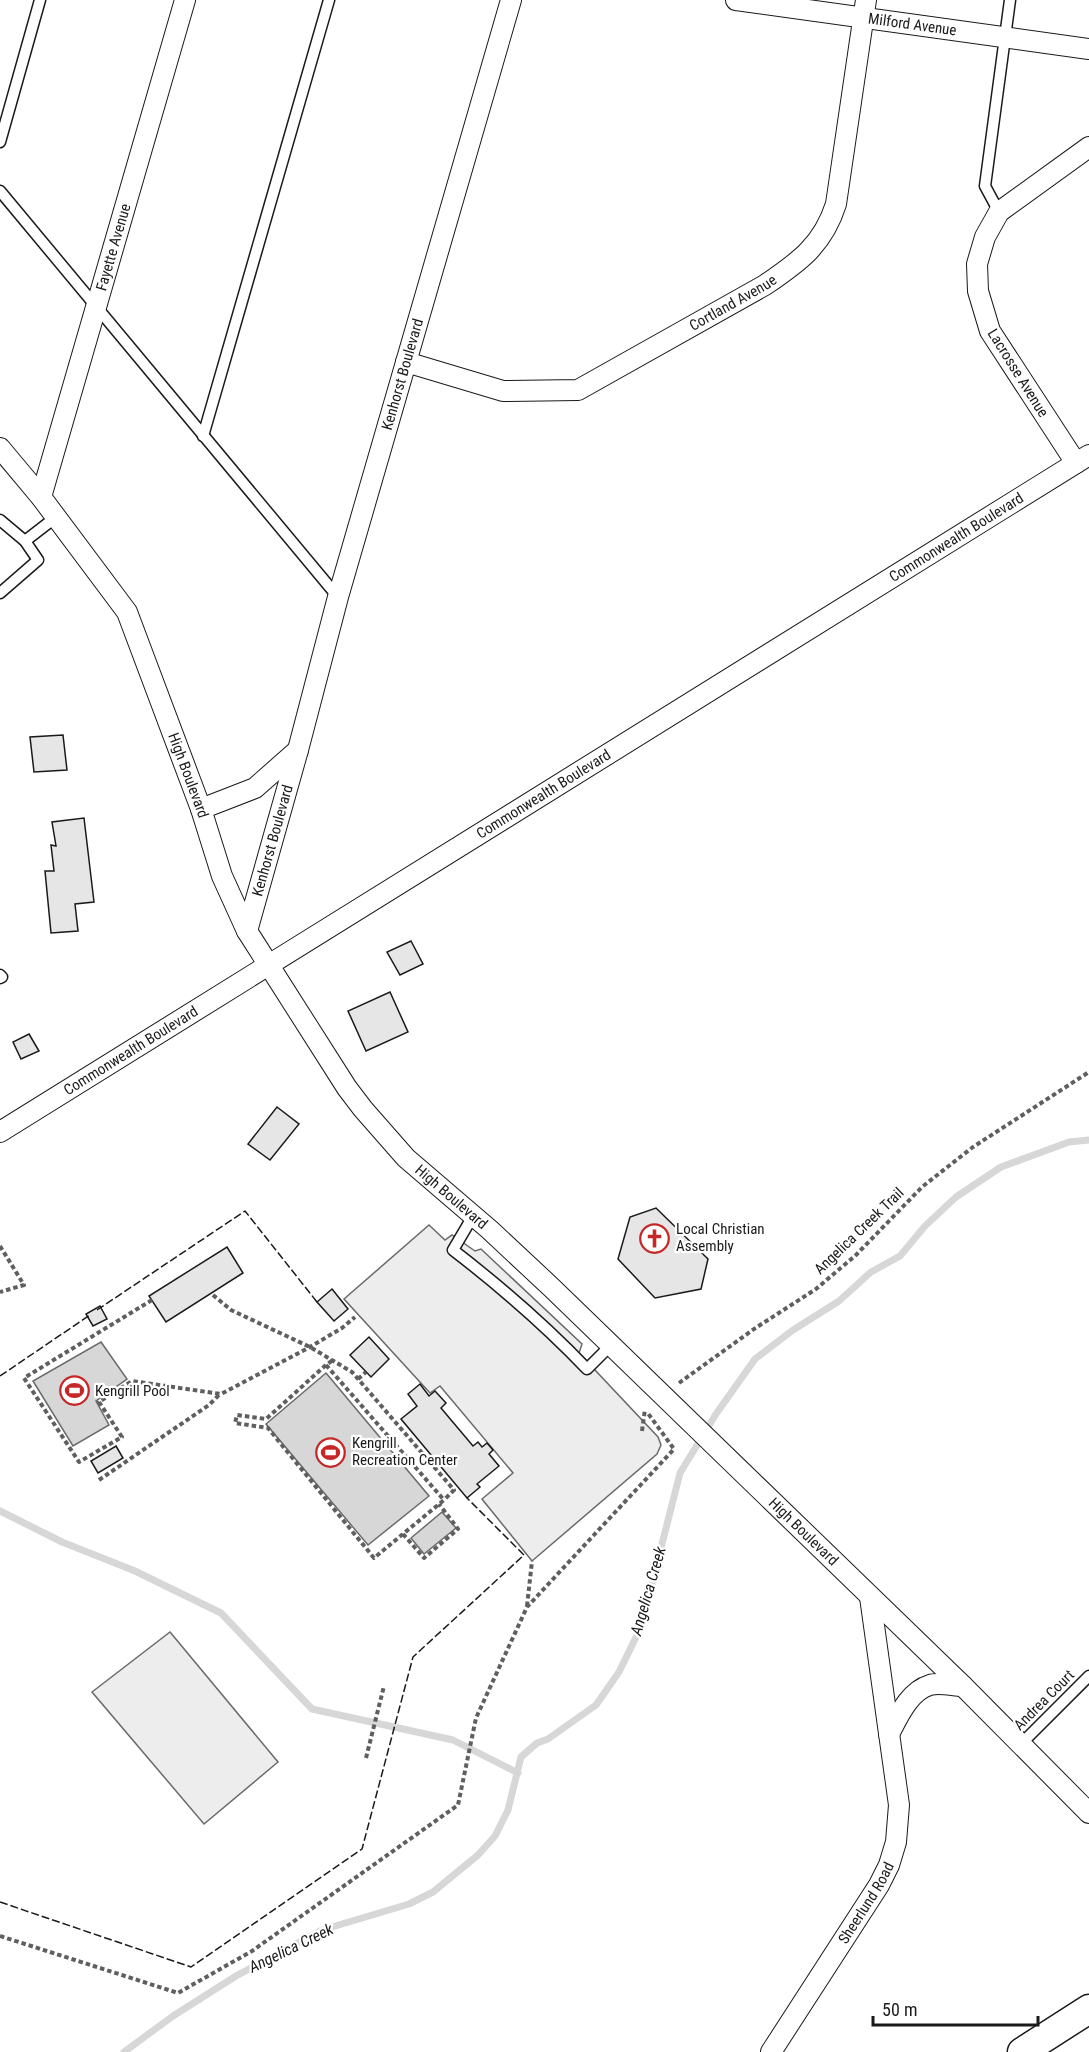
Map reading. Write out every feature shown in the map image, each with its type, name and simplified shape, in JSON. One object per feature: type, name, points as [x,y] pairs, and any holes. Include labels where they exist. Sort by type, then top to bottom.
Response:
[{"type":"street","name":"Fayette Avenue","points":[[41,496],[185,0]]},
{"type":"street","name":"Kenhorst Boulevard","points":[[247,931],[338,597],[511,0]]},
{"type":"street","name":"Milford Avenue","points":[[736,0],[865,9],[1004,39],[1089,49]]},
{"type":"street","name":"Cortland Avenue","points":[[406,362],[503,391],[578,390],[786,271],[816,244],[825,232],[836,204],[865,9]]},
{"type":"street","name":"Lacrosse Avenue","points":[[1082,459],[990,331],[978,291],[977,264],[985,237],[999,212],[1089,147]]},
{"type":"street","name":"High Boulevard","points":[[0,448],[41,496],[127,612],[201,809],[222,876],[247,931],[347,1088],[363,1109],[406,1158],[552,1288],[963,1686],[1089,1813]]},
{"type":"street","name":"Commonwealth Boulevard","points":[[0,1132],[1082,459]]},
{"type":"street","name":"Kenhorst Boulevard","points":[[201,809],[255,788],[298,750]]},
{"type":"street","name":"Sheerlund Road","points":[[771,2052],[879,1885],[889,1865],[896,1842],[899,1805],[870,1597]]},
{"type":"street","points":[[889,1734],[903,1707],[916,1694],[930,1685],[963,1686]]},
{"type":"street","points":[[1022,2052],[1089,2009]]},
{"type":"lane","points":[[0,142],[40,0]]},
{"type":"lane","points":[[203,436],[329,0]]},
{"type":"lane","points":[[999,212],[985,186],[1010,0]]},
{"type":"lane","points":[[0,191],[338,597]]},
{"type":"lane","points":[[25,542],[56,516]]},
{"type":"lane","points":[[0,520],[25,542],[38,560],[0,593]]},
{"type":"lane","points":[[472,1216],[453,1250],[502,1287],[553,1333],[586,1369],[610,1345]]},
{"type":"lane","name":"Andrea Court","points":[[1021,1744],[1089,1676]]},
{"type":"path","name":"Angelica Creek Trail","points":[[645,1408],[669,1401],[754,1329],[816,1289],[856,1255],[922,1187],[973,1148],[1089,1071]]},
{"type":"path","points":[[0,1246],[24,1285],[0,1292]]},
{"type":"path","points":[[213,1295],[231,1310],[310,1347],[333,1360],[352,1372],[454,1490],[375,1558],[268,1428],[235,1423],[237,1415],[266,1419],[333,1360]]},
{"type":"path","points":[[152,1300],[24,1378],[79,1462],[122,1437],[99,1402],[132,1381],[221,1394]]},
{"type":"path","points":[[99,1480],[209,1405],[221,1394],[310,1347],[342,1328],[355,1317]]},
{"type":"path","points":[[326,1365],[444,1500]]},
{"type":"path","points":[[358,1379],[366,1372]]},
{"type":"path","points":[[642,1431],[645,1408]]},
{"type":"path","points":[[0,1936],[178,1993],[252,1951],[458,1805],[476,1718],[527,1607],[674,1449],[645,1408]]},
{"type":"path","points":[[403,1534],[423,1558],[458,1529],[439,1504]]},
{"type":"path","points":[[527,1607],[532,1561]]},
{"type":"path","points":[[366,1758],[384,1686]]},
{"type":"shaded area","points":[[429,1225],[445,1240],[452,1235],[475,1251],[481,1249],[582,1344],[579,1353],[658,1437],[661,1445],[657,1454],[532,1561],[482,1499],[513,1473],[440,1386],[430,1393],[344,1299]]},
{"type":"shaded area","name":"Kengrill Pool","points":[[101,1342],[127,1379],[96,1401],[109,1425],[73,1446],[33,1381]]},
{"type":"shaded area","points":[[326,1373],[429,1496],[368,1545],[266,1424]]},
{"type":"shaded area","points":[[442,1512],[456,1528],[424,1554],[411,1538]]},
{"type":"shaded area","points":[[170,1632],[278,1762],[204,1824],[92,1692]]},
{"type":"building","points":[[63,735],[67,770],[34,772],[30,737]]},
{"type":"building","points":[[84,818],[94,902],[75,904],[78,931],[51,933],[45,871],[54,871],[51,845],[56,846],[52,822]]},
{"type":"building","points":[[411,941],[423,964],[400,975],[387,952]]},
{"type":"building","points":[[390,992],[408,1032],[366,1051],[348,1011]]},
{"type":"building","points":[[29,1034],[39,1051],[21,1059],[13,1042]]},
{"type":"building","points":[[277,1107],[299,1124],[270,1160],[248,1144]]},
{"type":"building","name":"Local Christian Assembly","points":[[656,1208],[708,1259],[701,1289],[655,1298],[618,1259],[630,1217]]},
{"type":"building","points":[[227,1247],[243,1273],[166,1322],[149,1296]]},
{"type":"building","points":[[332,1289],[348,1309],[334,1321],[317,1302]]},
{"type":"building","points":[[100,1306],[107,1319],[93,1326],[86,1314]]},
{"type":"building","points":[[369,1337],[389,1359],[371,1377],[350,1355]]},
{"type":"building","points":[[420,1384],[429,1396],[435,1391],[446,1403],[441,1408],[473,1446],[478,1442],[482,1447],[487,1443],[493,1450],[489,1454],[499,1466],[477,1484],[480,1487],[467,1498],[401,1419],[417,1406],[408,1394]]},
{"type":"building","points":[[116,1446],[123,1458],[98,1473],[91,1461]]},
{"type":"waterway","name":"Angelica Creek","points":[[124,2052],[173,2016],[236,1976],[322,1930],[409,1904],[433,1892],[478,1855],[495,1836],[508,1810],[521,1757],[537,1743],[548,1739],[596,1705],[619,1672],[641,1627],[680,1473],[716,1414],[755,1359],[793,1330],[839,1301],[871,1272],[900,1256],[925,1226],[956,1197],[1001,1167],[1069,1142],[1089,1140]]},
{"type":"waterway","points":[[0,1511],[62,1542],[135,1571],[221,1613],[312,1709],[453,1740],[518,1773]]},
{"type":"fence","points":[[97,1310],[245,1211],[317,1302]]},
{"type":"fence","points":[[0,1376],[90,1315]]},
{"type":"fence","points":[[0,1902],[191,1967],[362,1849],[413,1657],[524,1555],[467,1498]]},
{"type":"place","name":"Local Christian Assembly","points":[[655,1238]]},
{"type":"place","name":"Kengrill Pool","points":[[74,1391]]},
{"type":"place","name":"Kengrill Recreation Center","points":[[331,1452]]}]
